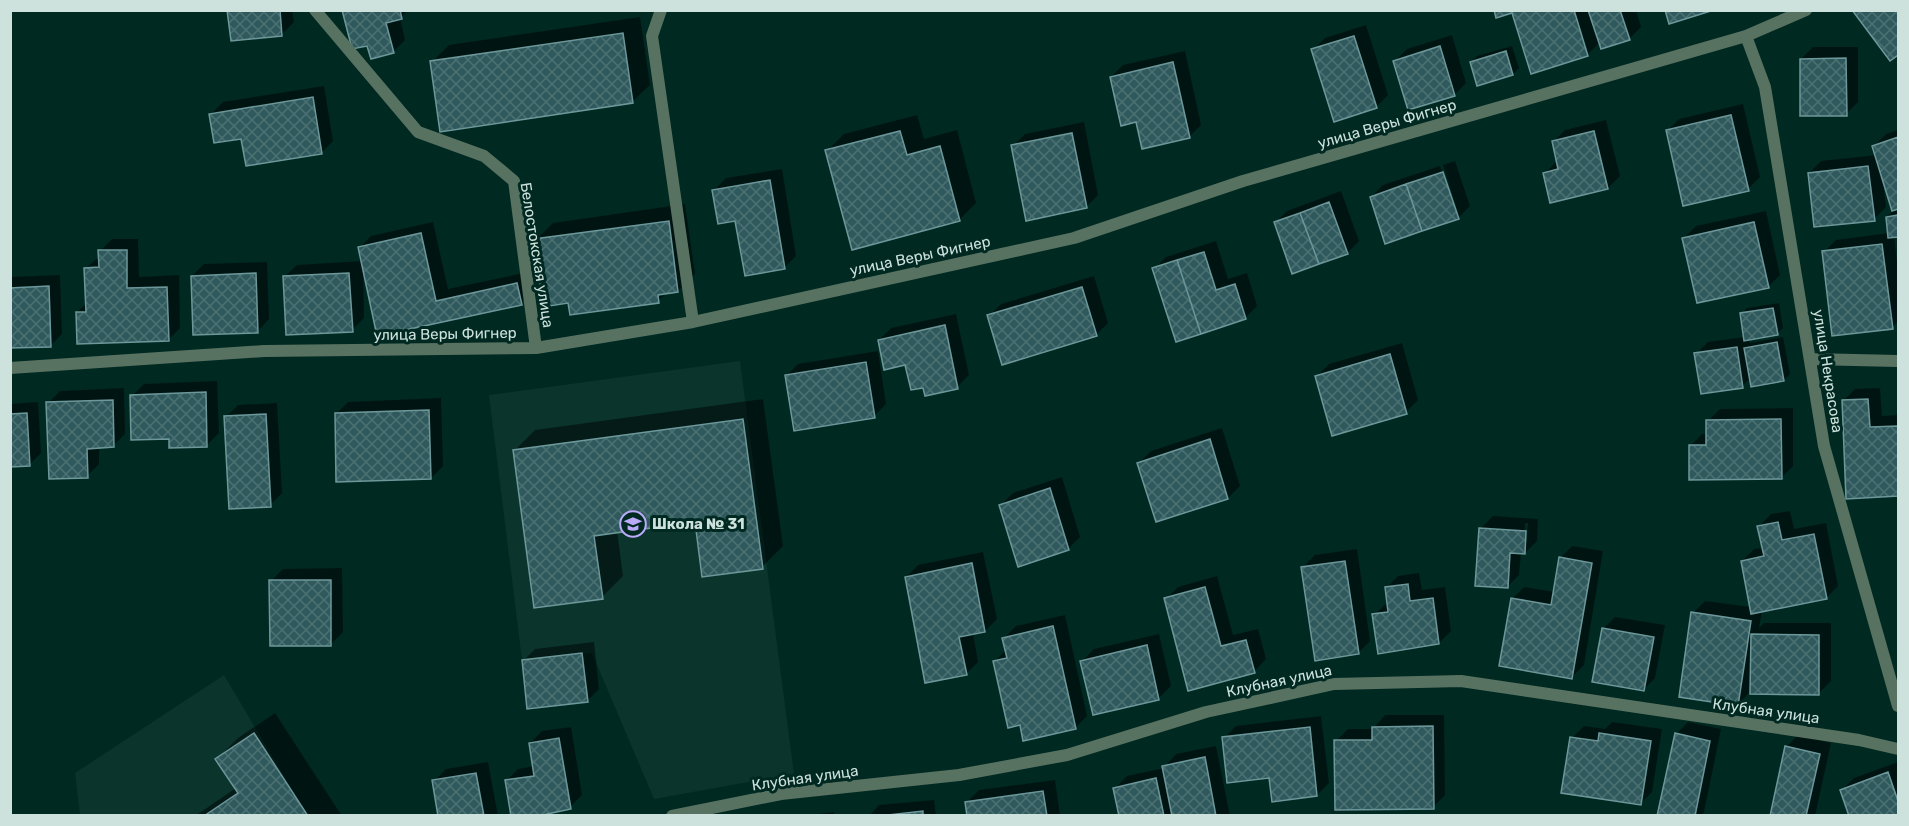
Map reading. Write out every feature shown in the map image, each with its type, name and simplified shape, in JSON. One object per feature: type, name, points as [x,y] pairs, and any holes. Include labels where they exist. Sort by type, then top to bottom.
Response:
[{"type":"street","name":"Белостокская улица","points":[[315,10],[418,132],[483,156],[514,181],[536,348]]},
{"type":"street","points":[[661,10],[652,36],[693,322]]},
{"type":"street","name":"улица Веры Фигнер","points":[[10,368],[264,351],[536,348],[693,322],[1074,238],[1243,181],[1746,36],[1802,12]]},
{"type":"street","name":"улица Некрасова","points":[[1746,36],[1765,87],[1824,446],[1899,706]]},
{"type":"street","points":[[1811,359],[1899,361]]},
{"type":"street","name":"Клубная улица","points":[[672,816],[782,794],[959,775],[1066,755],[1206,712],[1334,684],[1461,681],[1859,740],[1899,749]]},
{"type":"shaded area","name":"Школа № 31","points":[[740,361],[794,774],[654,799],[592,653],[522,660],[489,395]]},
{"type":"shaded area","points":[[224,675],[307,815],[80,815],[75,773]]},
{"type":"building","points":[[227,10],[280,10],[282,36],[231,41]]},
{"type":"building","points":[[342,10],[400,10],[402,19],[386,23],[394,53],[371,59],[367,46],[352,49]]},
{"type":"building","points":[[1494,10],[1574,10],[1588,56],[1531,74],[1512,13],[1496,18]]},
{"type":"building","points":[[1588,10],[1620,10],[1630,40],[1601,49]]},
{"type":"building","points":[[1665,10],[1714,10],[1669,24]]},
{"type":"building","points":[[1852,10],[1898,10],[1898,55],[1890,61]]},
{"type":"building","points":[[623,33],[633,103],[440,132],[430,61]]},
{"type":"building","points":[[1354,36],[1377,108],[1334,122],[1311,49]]},
{"type":"building","points":[[1440,46],[1455,96],[1408,110],[1393,61]]},
{"type":"building","points":[[1506,51],[1513,75],[1477,86],[1470,62]]},
{"type":"building","points":[[1846,58],[1847,116],[1800,116],[1800,59]]},
{"type":"building","points":[[1173,62],[1190,138],[1142,149],[1136,122],[1121,126],[1110,77]]},
{"type":"building","points":[[313,97],[322,154],[246,166],[241,139],[214,143],[209,114]]},
{"type":"building","points":[[1731,115],[1749,191],[1683,206],[1666,130]]},
{"type":"building","points":[[900,131],[907,155],[940,146],[960,221],[852,250],[825,150]]},
{"type":"building","points":[[1594,131],[1608,189],[1550,203],[1543,173],[1558,169],[1552,141]]},
{"type":"building","points":[[1072,133],[1087,208],[1026,221],[1011,145]]},
{"type":"building","points":[[1898,137],[1898,209],[1892,211],[1872,146]]},
{"type":"building","points":[[1868,166],[1875,221],[1814,227],[1808,173]]},
{"type":"building","points":[[1443,172],[1459,219],[1422,231],[1406,184]]},
{"type":"building","points":[[770,180],[785,269],[745,276],[735,221],[718,224],[712,190]]},
{"type":"building","points":[[1406,184],[1422,231],[1385,244],[1370,197]]},
{"type":"building","points":[[1329,202],[1348,254],[1319,264],[1300,213]]},
{"type":"building","points":[[1300,213],[1319,264],[1292,274],[1274,222]]},
{"type":"building","points":[[1898,215],[1898,237],[1888,238],[1886,217]]},
{"type":"building","points":[[669,221],[678,292],[658,295],[659,303],[570,315],[568,303],[543,307],[534,239]]},
{"type":"building","points":[[1754,222],[1769,288],[1697,303],[1682,238]]},
{"type":"building","points":[[421,233],[436,301],[517,283],[522,305],[377,336],[358,247]]},
{"type":"building","points":[[1882,244],[1893,329],[1832,336],[1822,251]]},
{"type":"building","points":[[98,250],[127,250],[127,288],[167,287],[169,341],[77,344],[76,312],[86,312],[84,268],[99,267]]},
{"type":"building","points":[[1204,252],[1216,290],[1235,284],[1246,319],[1201,334],[1177,260]]},
{"type":"building","points":[[1177,260],[1201,334],[1176,342],[1152,268]]},
{"type":"building","points":[[256,273],[258,333],[193,335],[191,276]]},
{"type":"building","points":[[349,273],[353,332],[286,335],[283,276]]},
{"type":"building","points":[[49,286],[51,347],[10,348],[10,288]]},
{"type":"building","points":[[1082,287],[1097,336],[1002,365],[987,315]]},
{"type":"building","points":[[1773,308],[1778,335],[1744,341],[1740,313]]},
{"type":"building","points":[[945,325],[958,389],[925,396],[923,388],[911,390],[905,365],[884,370],[878,340]]},
{"type":"building","points":[[1777,342],[1784,381],[1751,387],[1744,348]]},
{"type":"building","points":[[1737,347],[1743,388],[1701,394],[1694,353]]},
{"type":"building","points":[[1390,354],[1407,414],[1332,436],[1315,376]]},
{"type":"building","points":[[866,362],[875,418],[794,431],[785,375]]},
{"type":"building","points":[[206,392],[207,447],[169,448],[169,439],[131,440],[130,395]]},
{"type":"building","points":[[1868,399],[1870,427],[1898,426],[1898,496],[1846,499],[1842,400]]},
{"type":"building","points":[[113,400],[114,447],[87,449],[88,478],[49,479],[46,402]]},
{"type":"building","points":[[429,410],[431,479],[336,482],[335,413]]},
{"type":"building","points":[[27,413],[30,466],[10,467],[10,414]]},
{"type":"building","points":[[266,414],[271,507],[229,509],[224,416]]},
{"type":"building","points":[[743,419],[763,569],[702,577],[695,522],[594,536],[603,599],[534,608],[513,450]]},
{"type":"building","points":[[1781,419],[1782,479],[1689,480],[1689,445],[1706,445],[1706,420]]},
{"type":"building","points":[[1210,439],[1228,499],[1156,522],[1137,463]]},
{"type":"building","points":[[1050,488],[1069,550],[1018,567],[999,505]]},
{"type":"building","points":[[1778,522],[1782,540],[1814,534],[1827,599],[1751,614],[1741,561],[1764,556],[1757,526]]},
{"type":"building","points":[[1479,528],[1526,531],[1525,554],[1510,553],[1508,588],[1475,586]]},
{"type":"building","points":[[1559,557],[1592,563],[1572,679],[1499,666],[1511,598],[1551,605]]},
{"type":"building","points":[[1345,561],[1359,654],[1315,661],[1301,567]]},
{"type":"building","points":[[972,563],[985,632],[959,637],[967,675],[925,683],[905,577]]},
{"type":"building","points":[[269,580],[331,580],[331,646],[270,646]]},
{"type":"building","points":[[1408,584],[1410,601],[1433,598],[1439,644],[1378,654],[1372,614],[1388,612],[1385,587]]},
{"type":"building","points":[[1205,587],[1221,646],[1246,640],[1255,673],[1188,691],[1164,598]]},
{"type":"building","points":[[1691,612],[1751,621],[1738,706],[1679,697]]},
{"type":"building","points":[[1053,626],[1076,729],[1023,741],[1020,725],[1008,728],[993,661],[1007,658],[1002,638]]},
{"type":"building","points":[[1602,628],[1654,637],[1644,691],[1592,682]]},
{"type":"building","points":[[1751,634],[1819,635],[1819,695],[1750,694]]},
{"type":"building","points":[[1147,645],[1159,700],[1093,715],[1080,661]]},
{"type":"building","points":[[582,653],[588,702],[527,709],[522,660]]},
{"type":"building","points":[[1433,726],[1434,809],[1335,810],[1334,740],[1372,740],[1372,727]]},
{"type":"building","points":[[1310,727],[1317,796],[1272,802],[1269,778],[1227,783],[1222,737]]},
{"type":"building","points":[[254,733],[308,816],[204,816],[238,793],[215,759]]},
{"type":"building","points":[[1599,733],[1651,741],[1641,805],[1561,793],[1570,737],[1598,741]]},
{"type":"building","points":[[1675,733],[1710,741],[1695,816],[1657,816]]},
{"type":"building","points":[[559,738],[571,809],[538,816],[511,816],[505,780],[534,776],[529,743]]},
{"type":"building","points":[[1785,746],[1820,754],[1806,816],[1770,816]]},
{"type":"building","points":[[1205,757],[1216,816],[1172,816],[1162,766]]},
{"type":"building","points":[[1888,772],[1898,801],[1898,816],[1849,816],[1840,790]]},
{"type":"building","points":[[476,773],[484,816],[438,816],[432,780]]},
{"type":"building","points":[[1156,778],[1164,816],[1119,816],[1113,788]]},
{"type":"building","points":[[1043,791],[1047,816],[967,816],[965,802]]},
{"type":"building","points":[[923,811],[923,816],[879,816]]},
{"type":"place","name":"Школа № 31","points":[[633,524]]}]
